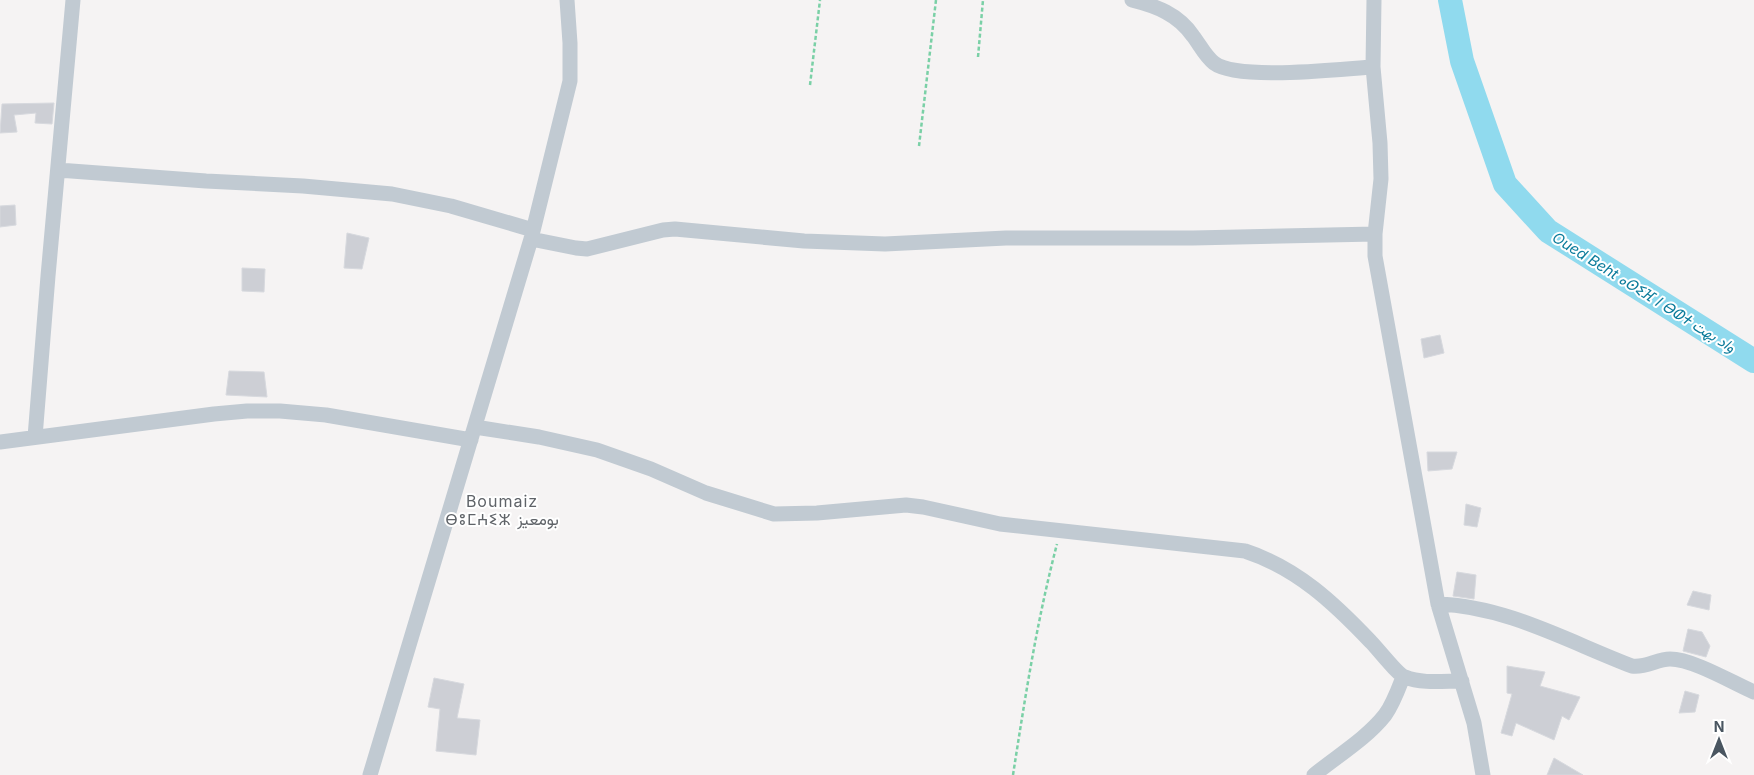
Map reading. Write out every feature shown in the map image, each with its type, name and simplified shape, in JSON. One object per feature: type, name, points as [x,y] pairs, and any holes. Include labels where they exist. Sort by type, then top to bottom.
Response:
[{"type":"street","points":[[35,437],[73,0]]},
{"type":"street","points":[[370,775],[532,234],[570,81],[568,0]]},
{"type":"street","points":[[1132,0],[1159,8],[1170,14],[1192,34],[1207,57],[1226,69],[1265,72],[1373,67]]},
{"type":"street","points":[[1374,0],[1373,67],[1380,143],[1381,179],[1374,234],[1375,256],[1438,604],[1448,643],[1462,681],[1474,723],[1483,775]]},
{"type":"street","points":[[58,170],[303,186],[392,194],[450,206],[576,248],[586,249],[663,230],[675,229],[804,242],[885,244],[1006,238],[1193,238],[1374,234]]},
{"type":"street","points":[[0,442],[214,414],[280,411],[326,415],[473,434],[539,437],[597,450],[651,469],[706,493],[774,514],[817,513],[906,505],[1000,524],[1245,551],[1265,557],[1306,580],[1360,631],[1403,677],[1462,681]]},
{"type":"street","points":[[1438,604],[1489,610],[1632,666],[1646,665],[1669,659],[1682,661],[1754,692]]},
{"type":"street","points":[[1314,775],[1365,736],[1384,716],[1395,698],[1403,677]]},
{"type":"path","points":[[810,85],[820,0]]},
{"type":"path","points":[[919,146],[936,0]]},
{"type":"path","points":[[978,57],[982,0]]},
{"type":"path","points":[[1012,775],[1034,644],[1047,580],[1060,530]]},
{"type":"building","points":[[54,103],[52,124],[35,123],[36,113],[14,115],[17,132],[0,133],[2,104]]},
{"type":"building","points":[[15,205],[16,225],[0,227],[0,206]]},
{"type":"building","points":[[347,233],[369,238],[362,269],[344,268]]},
{"type":"building","points":[[242,268],[265,269],[264,292],[242,291]]},
{"type":"building","points":[[1440,335],[1444,353],[1424,358],[1421,339]]},
{"type":"building","points":[[229,371],[264,372],[267,397],[226,395]]},
{"type":"building","points":[[1427,452],[1457,452],[1452,469],[1428,471]]},
{"type":"building","points":[[1466,504],[1481,508],[1477,527],[1464,525]]},
{"type":"building","points":[[1457,572],[1476,575],[1474,599],[1453,596]]},
{"type":"building","points":[[1693,591],[1711,595],[1709,610],[1687,605]]},
{"type":"building","points":[[1688,629],[1702,632],[1710,646],[1706,657],[1683,651]]},
{"type":"building","points":[[1507,666],[1545,672],[1540,686],[1580,697],[1569,720],[1562,716],[1554,740],[1516,723],[1512,736],[1501,733],[1512,694],[1507,693]]},
{"type":"building","points":[[434,678],[464,684],[457,718],[480,720],[476,755],[436,751],[440,709],[428,707]]},
{"type":"building","points":[[1685,691],[1699,695],[1695,712],[1679,713]]},
{"type":"building","points":[[1554,758],[1583,775],[1547,775]]},
{"type":"waterway","name":"Oued Beht ⴰⵙⵉⴼ ⵏ ⴱⵀⵜ واد بهت","points":[[1450,0],[1462,61],[1505,184],[1548,231],[1754,361]]},
{"type":"district","name":"Boumaiz ⴱⵓⵎⵄⵉⵣ بومعيز","points":[[502,510]]}]
